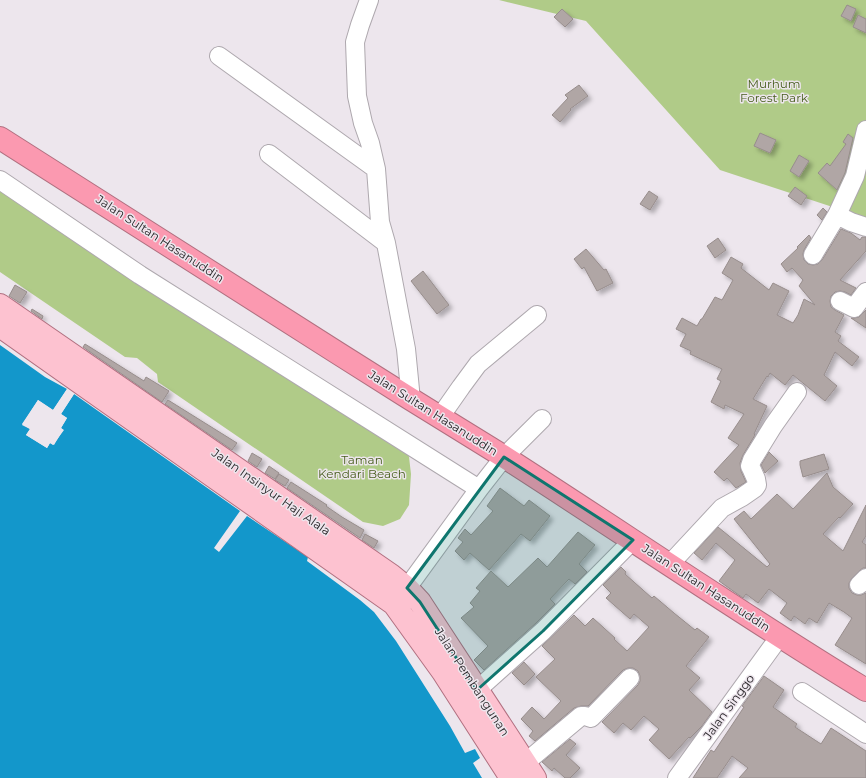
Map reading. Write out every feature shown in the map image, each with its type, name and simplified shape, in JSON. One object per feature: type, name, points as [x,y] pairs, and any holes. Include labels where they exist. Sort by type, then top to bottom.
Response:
[{"type":"highway","name":"Jalan Sultan Hasanuddin","points":[[0,138],[411,400],[504,457],[633,540],[669,565],[866,690]]},
{"type":"main road","name":"Jalan Insinyur Haji Alala","points":[[0,305],[158,425]]},
{"type":"main road","name":"Jalan Insinyur Haji Alala","points":[[0,326],[158,425],[391,575],[400,596]]},
{"type":"main road","name":"Jalan Pembangunan","points":[[400,596],[420,602],[477,690],[524,773]]},
{"type":"main road","name":"Jalan Pembangunan","points":[[400,596],[443,672],[524,773]]},
{"type":"street","points":[[368,0],[355,42],[357,96],[363,124],[370,143],[376,169],[380,222],[386,244],[406,349],[411,400]]},
{"type":"street","points":[[219,56],[376,169]]},
{"type":"street","points":[[813,255],[837,215],[855,176],[866,130]]},
{"type":"street","points":[[269,154],[386,244]]},
{"type":"street","points":[[0,180],[140,275],[479,488]]},
{"type":"street","points":[[837,215],[866,227]]},
{"type":"street","points":[[840,301],[854,308],[866,292]]},
{"type":"street","points":[[440,417],[478,364],[537,315]]},
{"type":"street","points":[[669,565],[722,508],[755,488],[756,479],[750,466],[752,460],[773,426],[797,392]]},
{"type":"street","points":[[400,596],[479,488],[504,457],[542,419]]},
{"type":"street","points":[[477,690],[543,631],[633,540]]},
{"type":"street","name":"Jalan Singgo","points":[[677,778],[780,636]]},
{"type":"street","points":[[524,773],[581,716],[591,718],[630,678]]},
{"type":"street","points":[[802,692],[866,734]]},
{"type":"highlighted area","points":[[504,457],[633,540],[543,631],[477,690],[420,602],[407,588]]},
{"type":"green space","name":"Murhum Forest Park","points":[[499,0],[866,0],[866,218],[720,170],[586,21]]},
{"type":"green space","name":"Taman Kendari Beach","points":[[0,188],[401,438],[409,457],[411,474],[409,505],[400,519],[383,526],[363,522],[158,382],[157,374],[137,358],[125,357],[0,272]]},
{"type":"water","points":[[0,345],[45,377],[67,389],[53,410],[38,400],[22,425],[30,429],[26,435],[47,448],[50,443],[54,445],[63,430],[61,428],[67,418],[61,414],[74,394],[240,511],[214,548],[219,552],[247,516],[308,557],[307,561],[374,612],[396,641],[450,726],[465,753],[475,749],[480,758],[473,763],[482,778],[0,778]]},
{"type":"pier","points":[[67,389],[68,390],[54,411],[52,412],[39,403],[25,424],[32,429],[29,434],[46,446],[49,441],[53,443],[61,430],[59,427],[64,419],[59,415],[59,413],[72,393],[74,394],[61,414],[67,418],[61,428],[64,430],[53,445],[50,443],[47,448],[26,435],[30,429],[22,424],[38,400],[53,410]]},
{"type":"building","points":[[847,5],[856,9],[851,21],[841,16]]},
{"type":"building","points":[[562,9],[573,19],[565,27],[554,17]]},
{"type":"building","points":[[858,15],[866,19],[866,33],[853,27]]},
{"type":"building","points":[[579,85],[588,96],[570,109],[571,110],[560,122],[552,115],[568,98],[565,95]]},
{"type":"building","points":[[760,133],[776,140],[770,153],[754,146]]},
{"type":"building","points":[[848,134],[853,138],[845,173],[837,190],[818,173],[827,163],[830,166],[846,144],[843,142]]},
{"type":"building","points":[[799,155],[809,161],[799,177],[790,171]]},
{"type":"building","points":[[795,187],[807,196],[801,205],[788,196]]},
{"type":"building","points":[[649,191],[658,197],[650,210],[640,204]]},
{"type":"building","points":[[823,208],[827,212],[822,220],[817,215]]},
{"type":"building","points":[[841,229],[851,233],[860,240],[862,237],[866,237],[866,251],[840,280],[856,288],[851,295],[840,291],[835,292],[831,296],[830,301],[831,307],[844,315],[835,332],[841,336],[838,341],[859,357],[852,366],[835,352],[824,375],[837,386],[825,401],[793,375],[785,385],[770,373],[768,377],[767,376],[753,399],[767,406],[754,434],[755,435],[740,463],[741,471],[746,482],[736,488],[727,478],[724,481],[714,472],[739,445],[728,438],[744,414],[725,405],[724,409],[711,402],[721,381],[717,379],[722,369],[690,354],[691,351],[680,346],[686,334],[676,329],[682,318],[697,326],[715,297],[722,300],[733,280],[722,273],[731,257],[743,264],[741,268],[769,290],[773,283],[789,291],[777,315],[793,323],[798,315],[804,299],[815,305],[799,286],[803,280],[792,268],[787,272],[781,264],[809,235],[811,238],[804,250],[804,260],[808,264],[818,264]]},
{"type":"building","points":[[718,238],[726,250],[715,258],[707,246]]},
{"type":"building","points":[[586,249],[604,270],[606,269],[613,283],[597,291],[584,267],[582,269],[574,259]]},
{"type":"building","points":[[423,271],[449,305],[437,314],[411,281]]},
{"type":"building","points":[[15,285],[27,292],[20,303],[9,296]]},
{"type":"building","points":[[32,309],[43,316],[42,319],[31,311]]},
{"type":"building","points":[[866,310],[866,328],[851,318],[859,317]]},
{"type":"building","points":[[85,344],[144,381],[146,377],[169,391],[162,402],[83,347]]},
{"type":"building","points":[[168,400],[237,443],[232,450],[165,404]]},
{"type":"building","points":[[769,452],[778,461],[765,473],[761,465]]},
{"type":"building","points":[[252,453],[262,459],[257,467],[248,461]]},
{"type":"building","points":[[824,454],[829,469],[803,477],[800,461]]},
{"type":"building","points":[[269,466],[279,473],[275,479],[265,473]]},
{"type":"building","points":[[827,473],[833,487],[853,504],[823,534],[843,551],[866,505],[866,536],[862,542],[866,545],[866,568],[863,568],[852,578],[849,583],[849,588],[852,593],[857,595],[866,593],[866,664],[835,645],[852,618],[844,612],[829,603],[817,623],[809,618],[805,624],[794,616],[791,621],[780,613],[787,603],[769,589],[758,603],[746,594],[743,598],[719,581],[735,560],[716,543],[702,560],[694,553],[718,527],[767,567],[770,564],[734,519],[744,511],[751,519],[777,494],[793,509]]},
{"type":"building","points":[[279,474],[289,480],[285,486],[275,480]]},
{"type":"building","points":[[291,482],[327,505],[326,506],[342,517],[364,530],[360,538],[287,488]]},
{"type":"building","points":[[500,488],[524,506],[529,500],[550,516],[530,541],[521,534],[489,570],[470,553],[464,560],[455,551],[463,542],[458,538],[465,529],[471,535],[493,511],[487,506]]},
{"type":"building","points":[[578,532],[595,545],[579,564],[587,572],[575,584],[569,579],[550,599],[555,604],[484,670],[474,660],[488,646],[461,618],[474,607],[470,603],[480,591],[476,588],[491,571],[508,587],[538,558],[547,567]]},
{"type":"building","points":[[365,534],[378,541],[374,548],[362,540]]},
{"type":"building","points":[[621,567],[626,572],[625,574],[652,598],[654,596],[695,630],[697,628],[709,637],[686,666],[700,678],[689,690],[712,712],[702,726],[690,738],[689,737],[669,759],[649,740],[659,729],[644,716],[631,730],[623,723],[614,733],[602,722],[638,685],[640,676],[638,671],[633,668],[623,670],[588,706],[574,708],[535,741],[529,736],[533,731],[521,719],[532,707],[544,719],[561,701],[536,677],[555,659],[542,646],[574,615],[585,626],[593,618],[627,651],[649,627],[634,614],[630,619],[606,598],[611,593],[603,585]]},
{"type":"building","points":[[524,662],[535,674],[524,685],[512,673]]},
{"type":"building","points":[[764,676],[784,690],[773,707],[797,724],[795,727],[821,744],[831,728],[866,751],[866,778],[739,778],[748,768],[732,756],[717,778],[693,778],[711,750],[714,752],[744,707],[742,706]]},
{"type":"building","points":[[570,739],[576,744],[566,755],[580,768],[570,778],[565,778],[554,768],[552,771],[542,762]]}]
